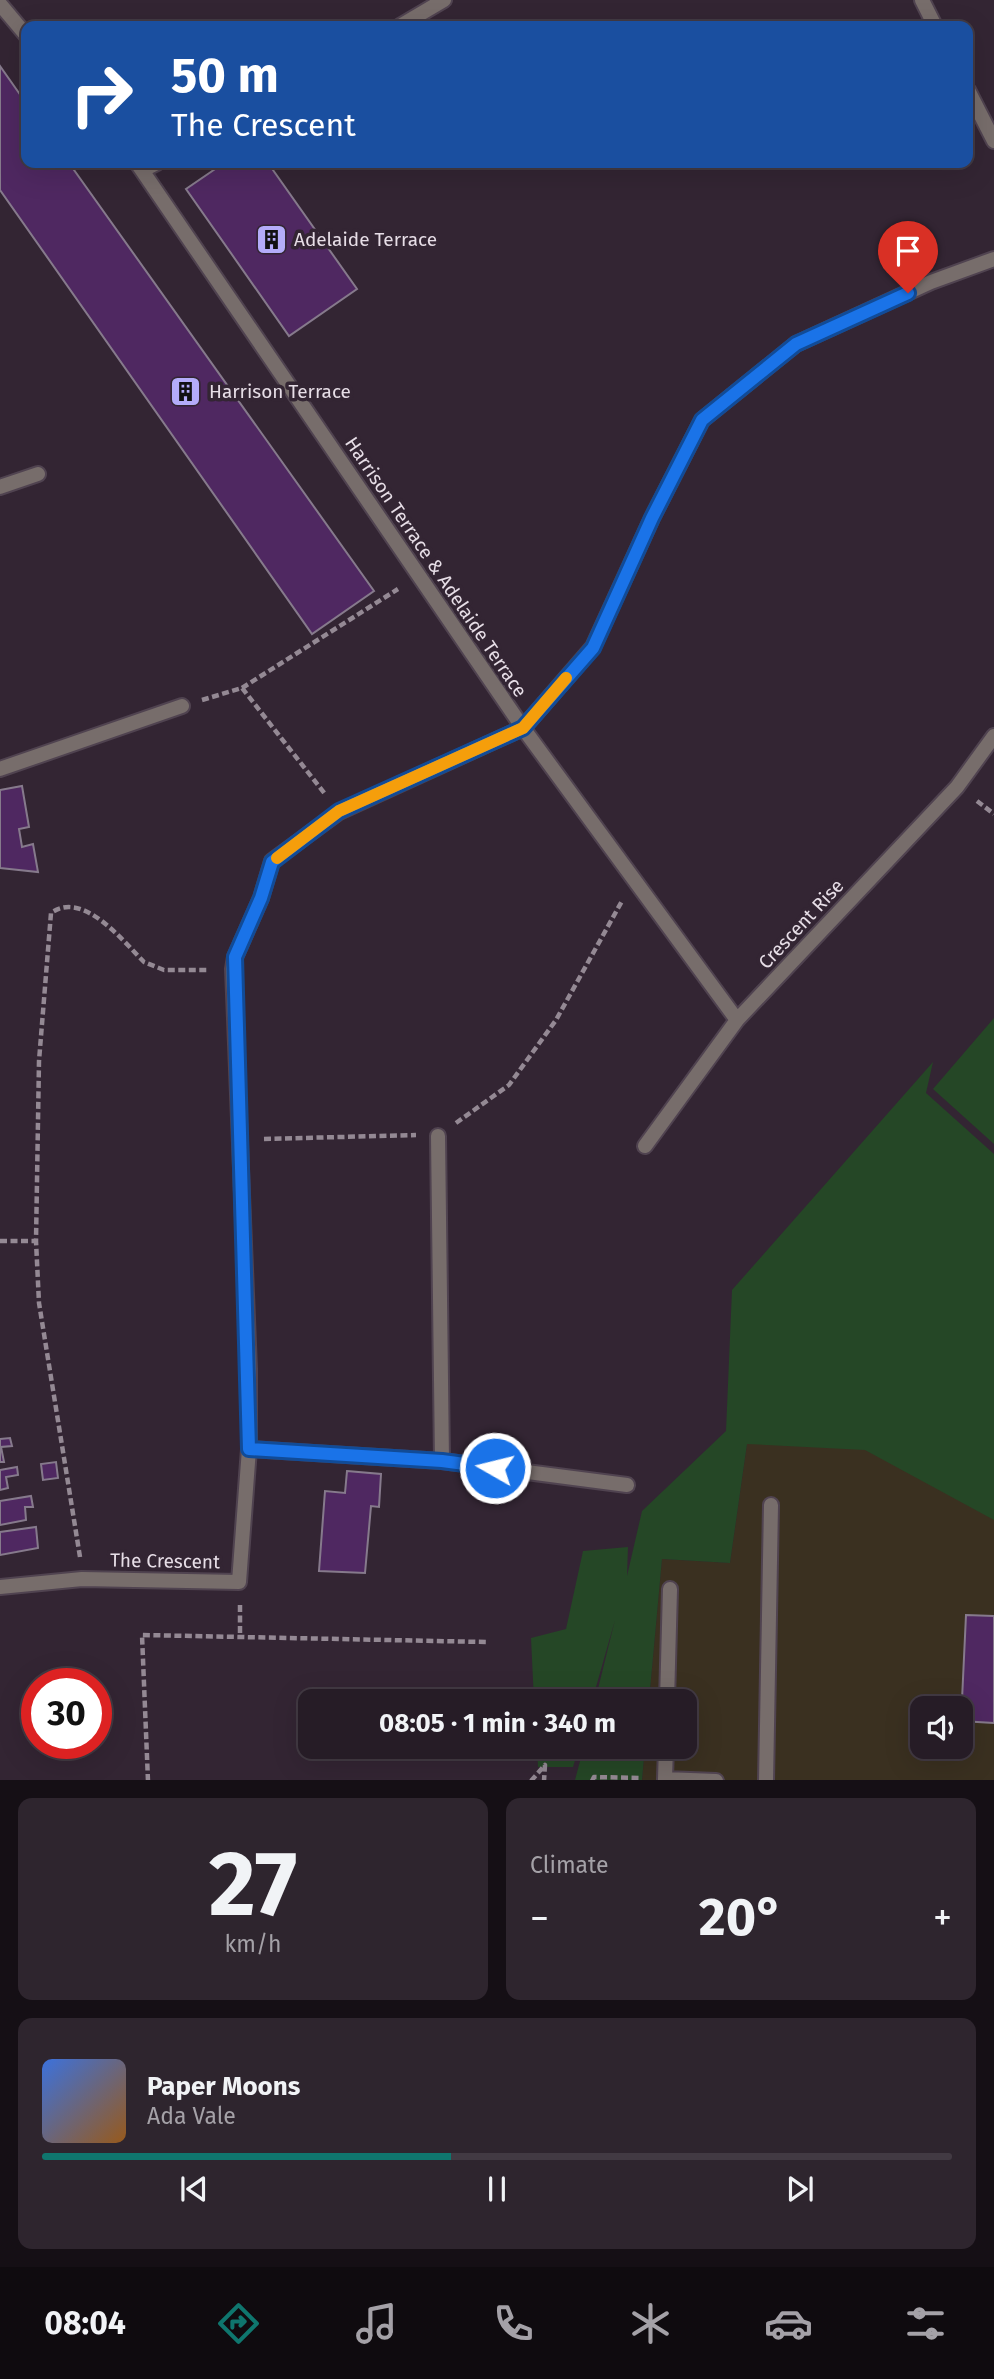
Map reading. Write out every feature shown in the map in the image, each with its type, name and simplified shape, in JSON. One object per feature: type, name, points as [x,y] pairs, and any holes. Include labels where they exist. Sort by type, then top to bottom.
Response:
[{"type":"street","points":[[408,21],[444,0]]},
{"type":"street","points":[[922,0],[932,21]]},
{"type":"street","points":[[0,4],[21,29]]},
{"type":"street","points":[[973,100],[994,141]]},
{"type":"street","name":"Harrison Terrace & Adelaide Terrace","points":[[141,168],[523,728],[737,1020]]},
{"type":"street","points":[[523,728],[593,648],[652,518],[702,420],[796,344],[931,282],[994,259]]},
{"type":"street","points":[[0,487],[38,474]]},
{"type":"street","points":[[0,769],[182,706]]},
{"type":"street","name":"The Crescent","points":[[0,1587],[82,1579],[239,1582],[249,1449],[249,1369],[233,969],[235,957],[261,898],[272,862],[339,811],[523,728]]},
{"type":"street","name":"Crescent Rise","points":[[645,1146],[737,1020],[957,786],[994,736]]},
{"type":"street","points":[[438,1136],[442,1461]]},
{"type":"street","points":[[249,1449],[442,1461],[627,1485]]},
{"type":"street","points":[[766,1780],[771,1505]]},
{"type":"street","points":[[667,1689],[670,1589]]},
{"type":"street","points":[[666,1759],[665,1779],[716,1780]]},
{"type":"path","points":[[182,706],[242,688],[418,577]]},
{"type":"path","points":[[242,688],[339,811]]},
{"type":"path","points":[[239,1140],[405,1134],[438,1136],[509,1085],[556,1020],[634,882]]},
{"type":"path","points":[[82,1579],[39,1303],[36,1241],[39,1061],[51,912],[70,904],[85,909],[144,962],[156,968],[175,971],[233,969]]},
{"type":"path","points":[[0,1241],[36,1241]]},
{"type":"path","points":[[148,1780],[142,1635],[486,1642]]},
{"type":"path","points":[[531,1780],[545,1765],[544,1780]]},
{"type":"path","points":[[592,1780],[594,1777],[665,1779]]},
{"type":"shaded area","points":[[994,1231],[994,1780],[642,1780],[644,1759],[697,1759],[697,1689],[650,1689],[662,1559],[730,1563],[747,1444]]},
{"type":"green space","points":[[994,1018],[994,1144],[933,1089]]},
{"type":"green space","points":[[933,1062],[926,1093],[994,1154],[994,1520],[865,1450],[747,1444],[730,1563],[662,1559],[650,1689],[598,1689],[615,1620],[595,1689],[533,1689],[531,1638],[566,1629],[583,1551],[628,1547],[627,1576],[642,1511],[726,1431],[732,1290]]},
{"type":"green space","points":[[538,1759],[575,1759],[573,1767],[538,1767]]},
{"type":"green space","points":[[581,1759],[644,1759],[642,1780],[575,1780]]},
{"type":"building","name":"Harrison Terrace","points":[[0,66],[21,96],[21,168],[73,168],[374,591],[312,634],[0,190]]},
{"type":"building","name":"Adelaide Terrace","points":[[217,168],[272,168],[357,289],[289,336],[186,189]]},
{"type":"building","points":[[22,786],[29,827],[19,829],[22,847],[33,844],[38,872],[0,868],[0,790]]},
{"type":"building","points":[[10,1438],[12,1446],[1,1447],[4,1462],[0,1462],[0,1439]]},
{"type":"building","points":[[56,1462],[58,1478],[43,1480],[41,1464]]},
{"type":"building","points":[[17,1467],[18,1475],[6,1477],[8,1488],[0,1490],[0,1470]]},
{"type":"building","points":[[347,1471],[381,1474],[379,1507],[371,1506],[365,1573],[319,1571],[325,1491],[345,1493]]},
{"type":"building","points":[[31,1496],[33,1507],[25,1507],[26,1520],[0,1525],[0,1501]]},
{"type":"building","points":[[36,1527],[38,1548],[0,1555],[0,1532]]},
{"type":"building","points":[[966,1615],[994,1616],[994,1723],[973,1722],[973,1696],[962,1696]]},
{"type":"slow traffic","points":[[277,858],[339,811],[523,728],[566,678]]},
{"type":"place","name":"Adelaide Terrace","points":[[271,239]]},
{"type":"place","name":"Harrison Terrace","points":[[186,391]]},
{"type":"route","points":[[495,1468],[442,1461],[249,1449],[249,1369],[233,969],[235,957],[261,898],[272,862],[339,811],[523,728],[593,648],[652,518],[702,420],[796,344],[908,293]]}]
